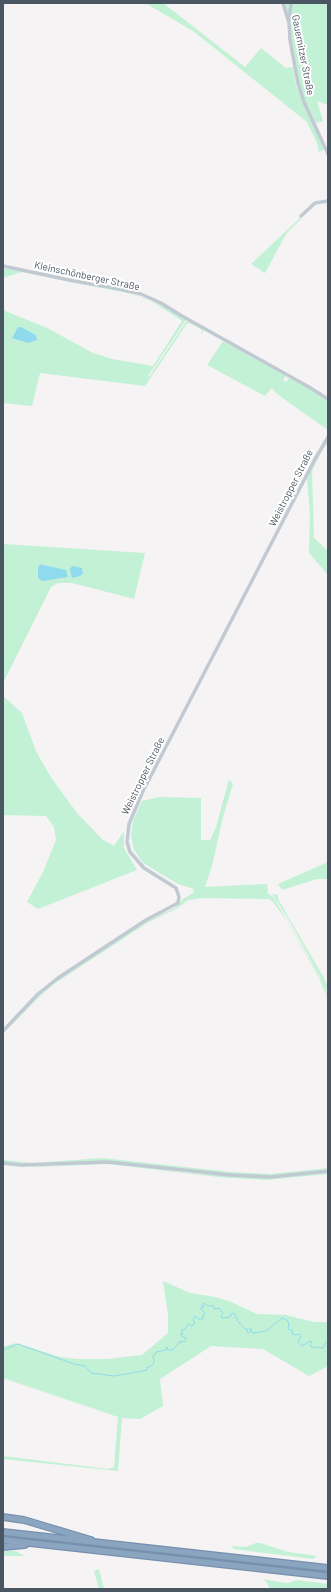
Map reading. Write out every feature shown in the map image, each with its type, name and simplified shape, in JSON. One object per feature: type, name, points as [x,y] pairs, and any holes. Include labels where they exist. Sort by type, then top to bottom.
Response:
[{"type":"highway","points":[[3,1517],[39,1524],[103,1543]]},
{"type":"highway","points":[[3,1532],[328,1568]]},
{"type":"highway","points":[[3,1540],[328,1576]]},
{"type":"highway","points":[[3,1547],[37,1544]]},
{"type":"street","name":"Gauernitzer Straße","points":[[283,3],[289,23],[290,40],[298,83],[304,102],[328,154]]},
{"type":"street","points":[[289,23],[291,3]]},
{"type":"street","points":[[301,216],[315,202],[328,201]]},
{"type":"street","name":"Kleinschönberger Straße","points":[[3,266],[133,292],[161,303],[328,399]]},
{"type":"street","name":"Weistropper Straße","points":[[3,1031],[47,986],[141,923],[178,903],[179,897],[175,887],[144,868],[130,852],[127,842],[129,824],[143,791],[320,449],[328,437]]},
{"type":"street","points":[[3,1163],[21,1165],[113,1162],[230,1175],[271,1177],[328,1170]]},
{"type":"green space","points":[[145,3],[163,3],[245,67],[261,48],[286,68],[293,67],[296,85],[325,149],[319,152],[317,143],[307,122],[193,31]]},
{"type":"green space","points":[[284,3],[328,3],[328,105],[317,101],[323,121],[316,123],[305,101],[299,82]]},
{"type":"green space","points":[[301,217],[302,218],[286,234],[265,273],[251,264]]},
{"type":"green space","points":[[3,268],[125,291],[160,304],[186,320],[148,376],[149,377],[186,322],[189,322],[204,330],[201,334],[202,330],[189,323],[186,325],[145,386],[40,373],[32,406],[3,403],[3,310],[47,328],[93,353],[112,359],[153,366],[182,321],[153,302],[132,294],[22,272],[3,278]],"holes":[[[18,327],[21,327],[36,335],[12,338]]]},
{"type":"green space","points":[[223,341],[286,376],[283,380],[286,382],[290,377],[328,400],[328,430],[277,394],[272,388],[265,396],[207,365]]},
{"type":"green space","points":[[328,439],[328,443],[322,450],[312,471],[314,538],[328,551],[328,575],[309,553],[310,514],[307,476]]},
{"type":"green space","points":[[3,544],[145,553],[134,599],[72,583],[58,583],[51,587],[3,683]],"holes":[[[42,564],[53,567],[68,577],[44,581],[38,577],[38,568]]]},
{"type":"green space","points":[[3,696],[22,713],[36,751],[50,776],[77,813],[102,839],[114,846],[124,831],[124,848],[137,870],[38,909],[27,902],[43,872],[56,840],[54,827],[46,816],[3,815]]},
{"type":"green space","points":[[229,779],[233,784],[223,817],[212,866],[205,887],[267,884],[267,893],[273,897],[292,929],[325,987],[328,999],[320,980],[287,921],[273,902],[269,899],[202,898],[188,900],[178,908],[147,923],[54,984],[40,996],[3,1034],[34,1000],[54,982],[147,921],[175,908],[183,899],[193,893],[194,889],[178,884],[143,863],[134,850],[131,836],[133,821],[142,801],[159,797],[201,798],[201,840],[210,840],[216,827]]},
{"type":"green space","points":[[328,862],[328,879],[317,879],[282,890],[278,884]]},
{"type":"green space","points":[[272,894],[278,895],[278,899],[324,978],[328,987],[328,992],[289,920]]},
{"type":"green space","points":[[102,1158],[231,1172],[270,1174],[328,1169],[275,1176],[231,1174],[108,1161],[34,1164],[3,1162],[3,1160],[34,1163]]},
{"type":"green space","points":[[108,1163],[190,1173],[265,1178],[326,1172],[328,1174],[265,1180],[218,1177],[108,1164],[20,1167]]},
{"type":"green space","points":[[163,1281],[190,1293],[229,1301],[257,1314],[286,1315],[314,1322],[328,1322],[328,1366],[309,1376],[263,1349],[211,1346],[160,1379],[163,1406],[140,1419],[122,1418],[118,1471],[3,1459],[3,1456],[108,1469],[114,1467],[118,1417],[3,1378],[3,1347],[16,1343],[60,1357],[77,1359],[108,1359],[142,1355],[168,1333],[168,1315]]},
{"type":"green space","points":[[256,1543],[288,1552],[317,1556],[313,1559],[234,1549],[231,1546],[246,1547]]},
{"type":"green space","points":[[3,1551],[16,1551],[24,1556],[3,1556]]},
{"type":"green space","points":[[99,1569],[104,1589],[99,1589],[94,1571]]},
{"type":"green space","points":[[262,1579],[287,1583],[297,1580],[328,1584],[328,1589],[270,1589],[266,1581]]},
{"type":"water","points":[[18,327],[21,327],[36,335],[37,340],[28,343],[12,338]]},
{"type":"water","points":[[40,564],[66,570],[68,577],[44,581],[40,580],[38,577],[38,568]]},
{"type":"water","points":[[72,566],[82,568],[83,573],[80,576],[72,578],[70,569]]},
{"type":"waterway","points":[[3,1350],[18,1344],[74,1364],[85,1366],[91,1373],[114,1376],[143,1371],[147,1370],[147,1367],[150,1367],[154,1363],[153,1355],[155,1355],[156,1352],[166,1350],[167,1347],[168,1350],[173,1350],[180,1341],[181,1343],[182,1341],[185,1342],[186,1338],[181,1336],[181,1334],[183,1334],[181,1331],[185,1329],[188,1324],[192,1326],[195,1323],[193,1320],[195,1316],[198,1319],[203,1319],[203,1315],[205,1313],[200,1308],[204,1307],[202,1306],[204,1303],[208,1306],[214,1306],[214,1309],[219,1308],[223,1313],[221,1316],[222,1318],[230,1317],[231,1314],[234,1313],[239,1323],[245,1329],[248,1329],[248,1333],[251,1331],[250,1328],[253,1333],[266,1331],[282,1318],[287,1320],[289,1323],[288,1329],[293,1331],[292,1334],[299,1334],[301,1336],[298,1342],[302,1346],[310,1341],[312,1342],[310,1344],[311,1347],[323,1348],[326,1342]]}]
